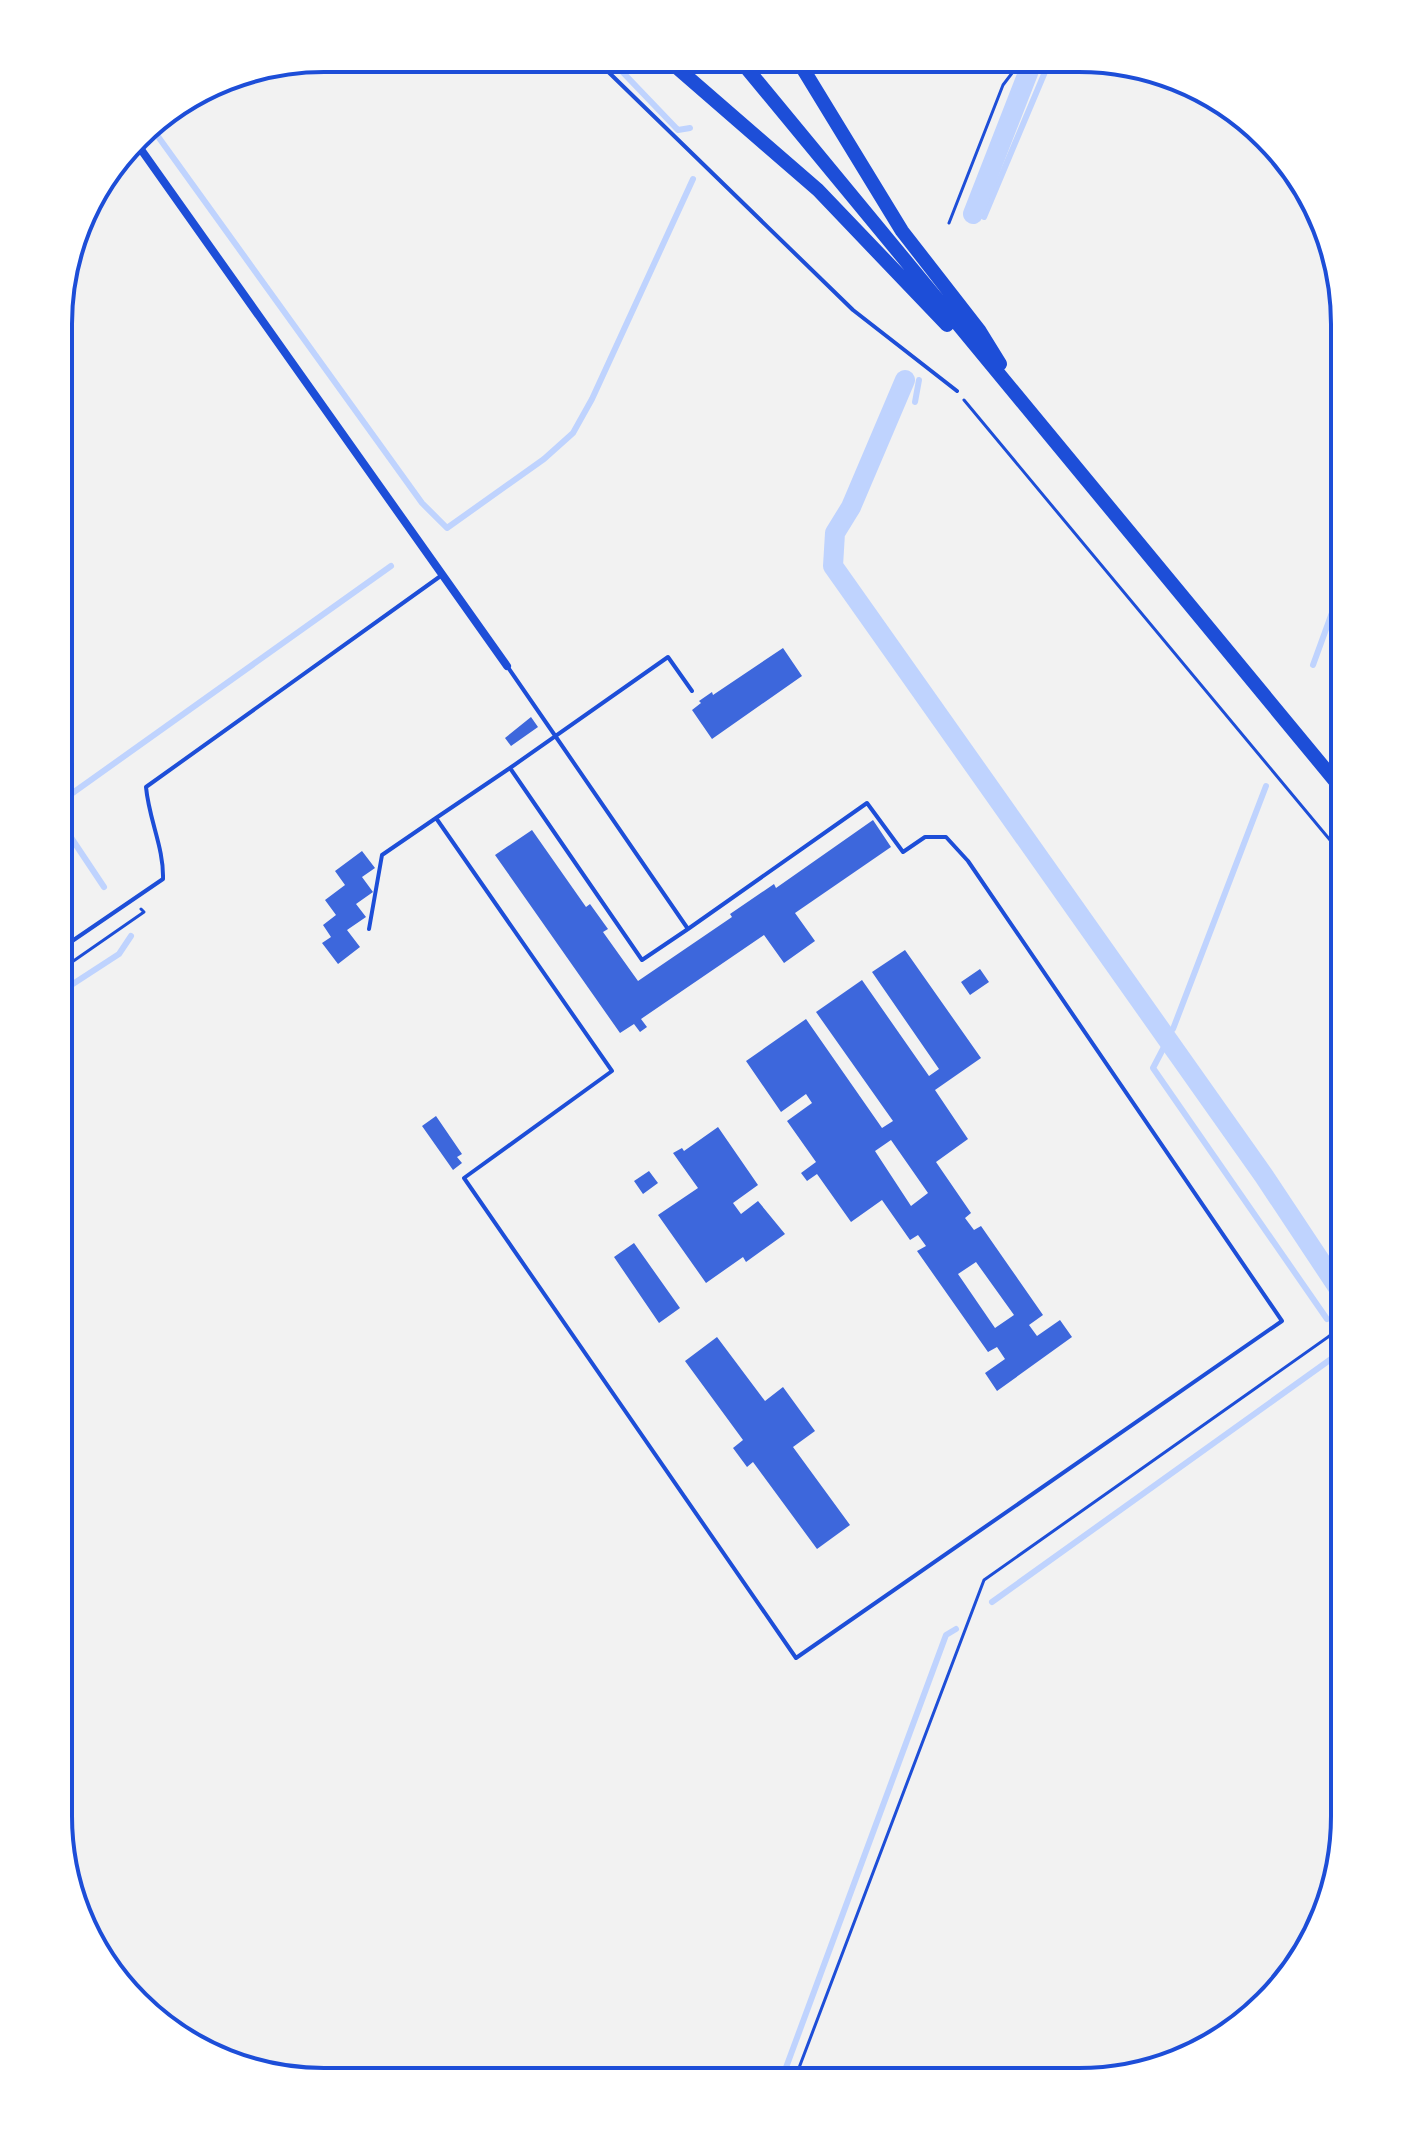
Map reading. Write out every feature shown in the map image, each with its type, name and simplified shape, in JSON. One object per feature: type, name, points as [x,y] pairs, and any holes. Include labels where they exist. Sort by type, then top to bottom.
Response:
[{"type":"highway","points":[[750,72],[1331,776]]},
{"type":"highway","points":[[805,72],[902,231],[979,330],[1027,409]]},
{"type":"highway","points":[[683,73],[818,190],[1027,409]]},
{"type":"street","points":[[142,150],[507,666]]},
{"type":"lane","points":[[609,73],[853,310],[957,391]]},
{"type":"lane","points":[[72,941],[163,879],[164,858],[149,819],[146,787],[444,573]]},
{"type":"lane","points":[[369,929],[382,855],[668,657],[692,691]]},
{"type":"lane","points":[[507,666],[688,929]]},
{"type":"lane","points":[[436,818],[612,1071],[464,1178],[796,1658],[1282,1321],[968,861],[946,837],[925,837],[903,852],[867,803],[642,960],[510,768]]},
{"type":"path","points":[[949,223],[1003,85],[1013,72]]},
{"type":"path","points":[[957,391],[1331,841]]},
{"type":"path","points":[[72,962],[144,912],[132,901]]},
{"type":"path","points":[[799,2068],[984,1580],[1329,1336]]},
{"type":"building","points":[[783,648],[802,676],[712,739],[692,710],[701,703],[699,701]]},
{"type":"building","points":[[531,717],[538,727],[511,746],[505,738]]},
{"type":"building","points":[[873,820],[891,847],[795,913],[815,941],[784,963],[764,935],[641,1019],[647,1027],[640,1032],[634,1024],[620,1033],[495,855],[532,830],[586,907],[590,904],[608,929],[603,932],[638,981],[732,917],[730,914],[774,884],[776,888]]},
{"type":"building","points":[[362,851],[375,868],[362,877],[373,892],[356,904],[366,917],[347,930],[360,947],[338,964],[322,943],[331,937],[323,925],[336,915],[325,900],[345,885],[335,871]]},
{"type":"building","points":[[905,950],[981,1058],[935,1090],[968,1139],[936,1162],[971,1213],[965,1218],[974,1230],[981,1226],[1043,1315],[1029,1325],[1037,1336],[1060,1320],[1072,1337],[997,1391],[985,1373],[1005,1359],[997,1347],[988,1352],[917,1251],[926,1246],[918,1235],[910,1240],[882,1200],[851,1222],[817,1174],[807,1181],[801,1173],[816,1162],[787,1121],[812,1103],[806,1094],[781,1112],[746,1061],[806,1019],[882,1128],[893,1121],[816,1012],[862,980],[929,1076],[939,1069],[872,972]],"holes":[[[891,1140],[928,1193],[911,1206],[875,1151]],[[976,1262],[1014,1315],[995,1328],[958,1274]]]},
{"type":"building","points":[[980,969],[989,982],[970,995],[961,982]]},
{"type":"building","points":[[436,1116],[462,1154],[457,1157],[462,1163],[453,1170],[422,1126]]},
{"type":"building","points":[[718,1127],[758,1185],[733,1203],[741,1214],[758,1201],[785,1234],[746,1262],[743,1257],[706,1283],[658,1215],[698,1188],[673,1153],[682,1148],[684,1151]]},
{"type":"building","points":[[649,1171],[658,1183],[643,1194],[634,1181]]},
{"type":"building","points":[[634,1243],[680,1308],[659,1323],[614,1257]]},
{"type":"building","points":[[717,1337],[765,1401],[783,1387],[815,1431],[793,1447],[850,1525],[817,1549],[753,1462],[747,1467],[733,1448],[743,1440],[685,1361]]},
{"type":"waterway","points":[[973,214],[1028,72]]},
{"type":"waterway","points":[[984,217],[1045,72]]},
{"type":"waterway","points":[[623,73],[678,130],[690,128]]},
{"type":"waterway","points":[[157,135],[422,503],[447,528],[544,459],[573,433],[592,399],[693,179]]},
{"type":"waterway","points":[[905,380],[851,507],[835,533],[833,566],[1264,1176],[1330,1276]]},
{"type":"waterway","points":[[915,402],[919,380]]},
{"type":"waterway","points":[[72,793],[391,566]]},
{"type":"waterway","points":[[1313,665],[1331,616]]},
{"type":"waterway","points":[[1173,1029],[1266,786]]},
{"type":"waterway","points":[[72,839],[104,887]]},
{"type":"waterway","points":[[72,985],[119,954],[131,936]]},
{"type":"waterway","points":[[1164,1047],[1153,1068],[1327,1319]]},
{"type":"waterway","points":[[992,1602],[1330,1360]]},
{"type":"waterway","points":[[786,2068],[946,1635],[956,1629]]}]
